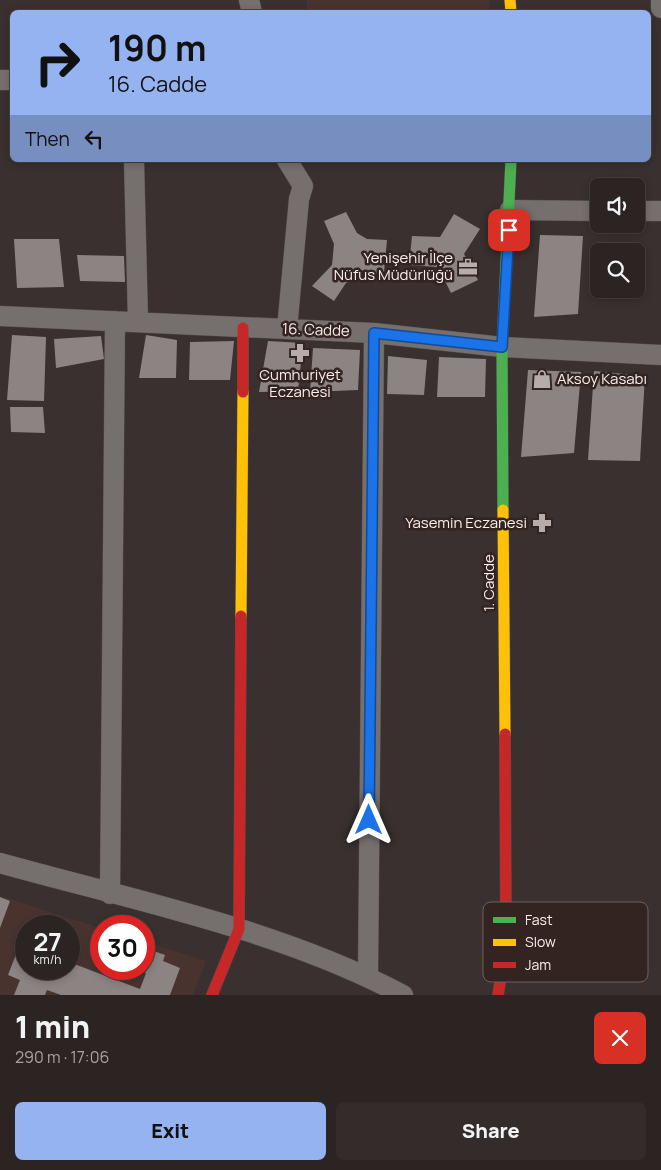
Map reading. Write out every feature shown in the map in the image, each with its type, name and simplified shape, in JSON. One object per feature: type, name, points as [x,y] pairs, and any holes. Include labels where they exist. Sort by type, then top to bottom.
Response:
[{"type":"street","points":[[661,0],[661,8]]},
{"type":"street","points":[[134,162],[138,321]]},
{"type":"street","points":[[286,329],[299,199],[303,186],[288,162]]},
{"type":"street","name":"1. Cadde","points":[[506,902],[502,347],[510,210],[510,162]]},
{"type":"street","points":[[510,210],[590,210]]},
{"type":"street","points":[[645,211],[661,211]]},
{"type":"street","name":"16. Cadde","points":[[0,316],[374,333],[502,347],[661,355]]},
{"type":"street","points":[[110,894],[116,321]]},
{"type":"street","points":[[212,995],[239,929],[243,328]]},
{"type":"street","points":[[368,976],[374,333]]},
{"type":"street","points":[[0,863],[239,929],[368,976],[403,995]]},
{"type":"street","name":"1. Cadde","points":[[498,995],[500,982]]},
{"type":"shaded area","points":[[307,0],[489,0],[490,10],[307,10]]},
{"type":"shaded area","points":[[0,896],[60,915],[15,915],[15,980],[80,980],[80,921],[90,925],[90,980],[155,980],[155,945],[206,961],[193,995],[0,995]]},
{"type":"building","points":[[346,212],[357,233],[367,239],[387,240],[384,272],[346,283],[334,301],[312,286],[332,265],[334,244],[324,221]]},
{"type":"building","points":[[454,214],[480,229],[464,254],[478,280],[451,293],[438,267],[409,265],[412,236],[440,237]]},
{"type":"building","points":[[540,235],[583,236],[578,314],[534,317]]},
{"type":"building","points":[[14,239],[59,239],[64,287],[17,288]]},
{"type":"building","points":[[77,255],[124,256],[125,282],[80,281]]},
{"type":"building","points":[[12,335],[46,337],[44,401],[7,400]]},
{"type":"building","points":[[146,335],[177,340],[176,378],[139,378]]},
{"type":"building","points":[[101,336],[104,359],[56,368],[54,339]]},
{"type":"building","points":[[234,341],[230,380],[189,380],[190,342]]},
{"type":"building","points":[[268,341],[303,343],[298,391],[259,392]]},
{"type":"building","points":[[313,348],[360,350],[358,390],[310,392]]},
{"type":"building","points":[[388,356],[427,360],[424,395],[387,394]]},
{"type":"building","points":[[439,357],[486,359],[485,397],[437,397]]},
{"type":"building","points":[[528,370],[581,372],[574,453],[521,457]]},
{"type":"building","points":[[594,371],[645,376],[640,461],[588,460]]},
{"type":"building","points":[[10,407],[43,407],[45,433],[11,432]]},
{"type":"building","points":[[0,897],[10,901],[0,928]]},
{"type":"building","points":[[155,952],[165,955],[163,961],[180,968],[170,995],[61,995],[47,990],[45,995],[14,995],[20,980],[80,980],[80,966],[90,970],[90,980],[116,980],[140,989],[143,980],[155,980]]},
{"type":"building","points":[[15,957],[15,978],[8,975]]},
{"type":"traffic: fast","points":[[503,510],[502,347],[511,162]]},
{"type":"traffic: slow","points":[[510,0],[511,10]]},
{"type":"traffic: slow","points":[[241,616],[243,392]]},
{"type":"traffic: slow","points":[[503,510],[505,734]]},
{"type":"traffic: jam","points":[[243,328],[243,392]]},
{"type":"traffic: jam","points":[[212,995],[239,929],[241,616]]},
{"type":"traffic: jam","points":[[505,734],[506,902]]},
{"type":"traffic: jam","points":[[498,995],[500,982]]},
{"type":"place","name":"Yenişehir İlçe Nüfus Müdürlüğü","points":[[468,267]]},
{"type":"place","name":"Cumhuriyet Eczanesi","points":[[300,353]]},
{"type":"place","name":"Aksoy Kasabı","points":[[542,379]]},
{"type":"place","name":"Yasemin Eczanesi","points":[[542,523]]},
{"type":"route","points":[[369,820],[374,333],[502,347],[509,230]]}]
